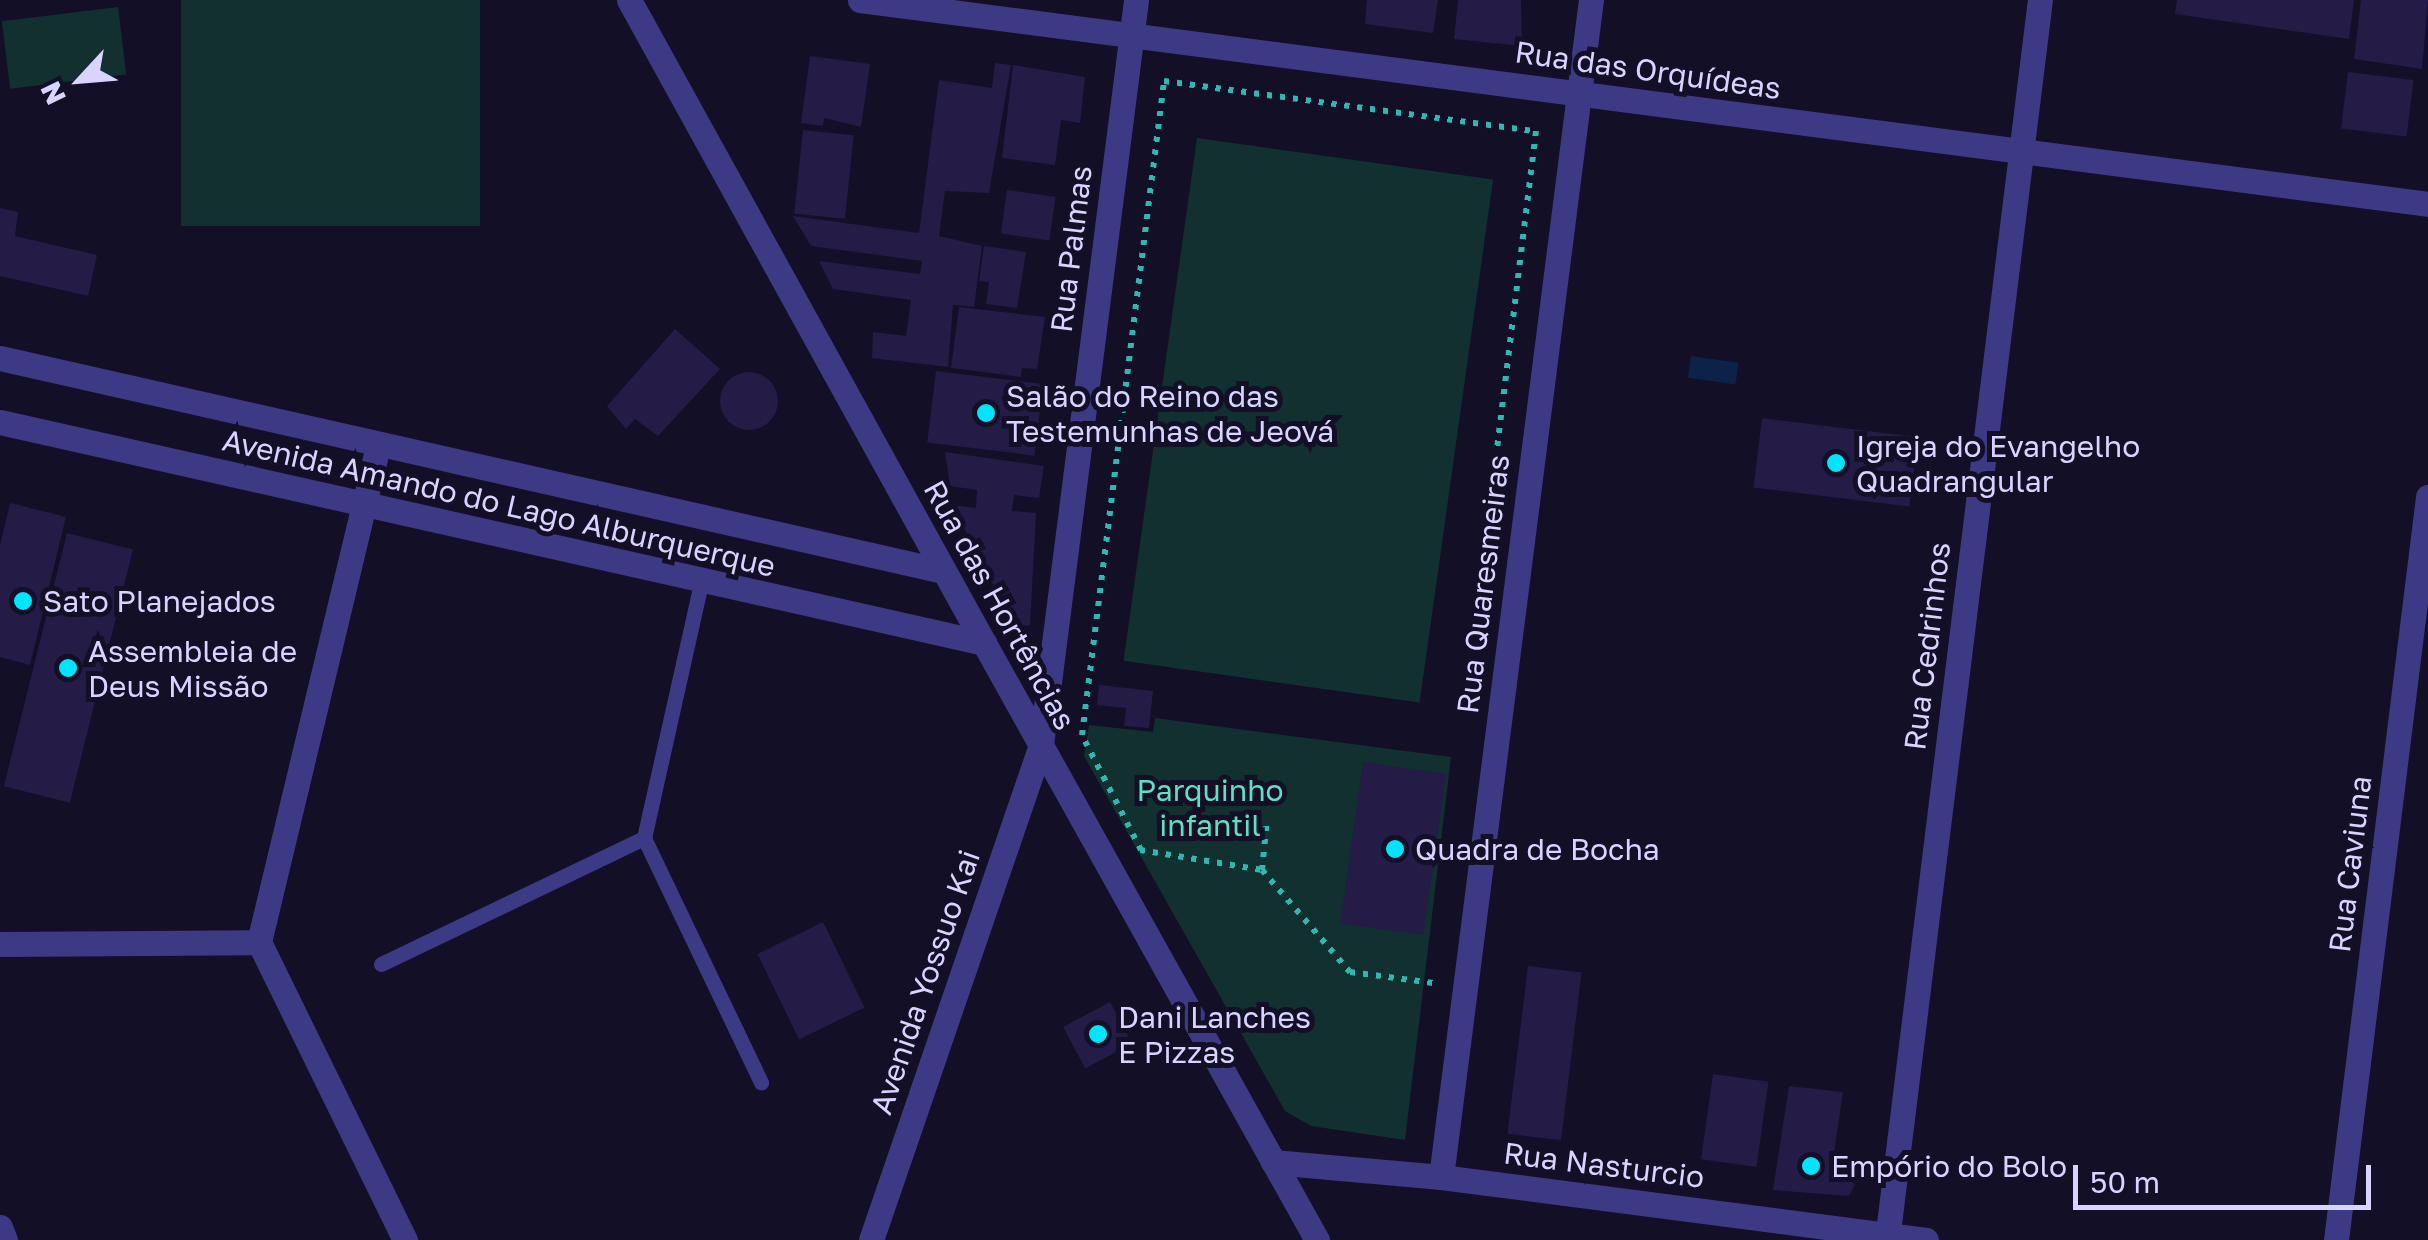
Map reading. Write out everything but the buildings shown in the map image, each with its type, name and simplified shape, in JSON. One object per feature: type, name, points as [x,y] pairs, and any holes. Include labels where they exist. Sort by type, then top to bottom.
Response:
[{"type":"street","name":"Rua das Hortências","points":[[629,0],[1317,1240]]},
{"type":"street","name":"Rua das Orquídeas","points":[[860,0],[2428,204]]},
{"type":"street","name":"Rua Palmas","points":[[1041,744],[1136,0]]},
{"type":"street","name":"Rua Quaresmeiras","points":[[1441,1176],[1591,0]]},
{"type":"street","name":"Rua Cedrinhos","points":[[1887,1238],[2040,0]]},
{"type":"street","name":"Avenida Amando do Lago Alburquerque","points":[[0,358],[944,571]]},
{"type":"street","name":"Avenida Amando do Lago Alburquerque","points":[[0,422],[701,584],[984,643]]},
{"type":"street","points":[[378,446],[259,942],[406,1240]]},
{"type":"street","name":"Rua Caviuna","points":[[2336,1240],[2428,497]]},
{"type":"street","name":"Avenida Yossuo Kai","points":[[871,1240],[1041,744]]},
{"type":"street","points":[[0,944],[259,942]]},
{"type":"street","name":"Rua Nasturcio","points":[[1273,1162],[1441,1176],[1887,1238],[1926,1240]]},
{"type":"street","points":[[0,1228],[5,1240]]},
{"type":"lane","points":[[701,584],[644,838],[761,1082]]},
{"type":"lane","points":[[382,964],[644,838]]},
{"type":"path","points":[[1142,850],[1082,734],[1164,80],[1536,130],[1495,468]]},
{"type":"path","points":[[1262,870],[1266,819]]},
{"type":"path","points":[[1094,842],[1262,870],[1350,972],[1464,988]]},
{"type":"path","points":[[1432,983],[1435,963]]},
{"type":"green space","points":[[181,0],[480,0],[480,226],[181,226]]},
{"type":"green space","points":[[118,7],[126,74],[10,89],[2,21]]},
{"type":"green space","points":[[1197,138],[1493,180],[1420,702],[1124,661]]},
{"type":"green space","name":"Parquinho infantil","points":[[1155,718],[1451,757],[1405,1140],[1311,1126],[1285,1111],[1084,756],[1089,725],[1153,732]]},
{"type":"water","points":[[1691,356],[1739,363],[1735,384],[1688,378]]},
{"type":"place","name":"Salão do Reino das Testemunhas de Jeová","points":[[986,413]]},
{"type":"place","name":"Igreja do Evangelho Quadrangular","points":[[1836,463]]},
{"type":"place","name":"Sato Planejados","points":[[23,601]]},
{"type":"place","name":"Assembleia de Deus Missão","points":[[68,668]]},
{"type":"place","name":"Quadra de Bocha","points":[[1395,849]]},
{"type":"place","name":"Dani Lanches E Pizzas","points":[[1098,1034]]},
{"type":"place","name":"Empório do Bolo","points":[[1811,1166]]}]
